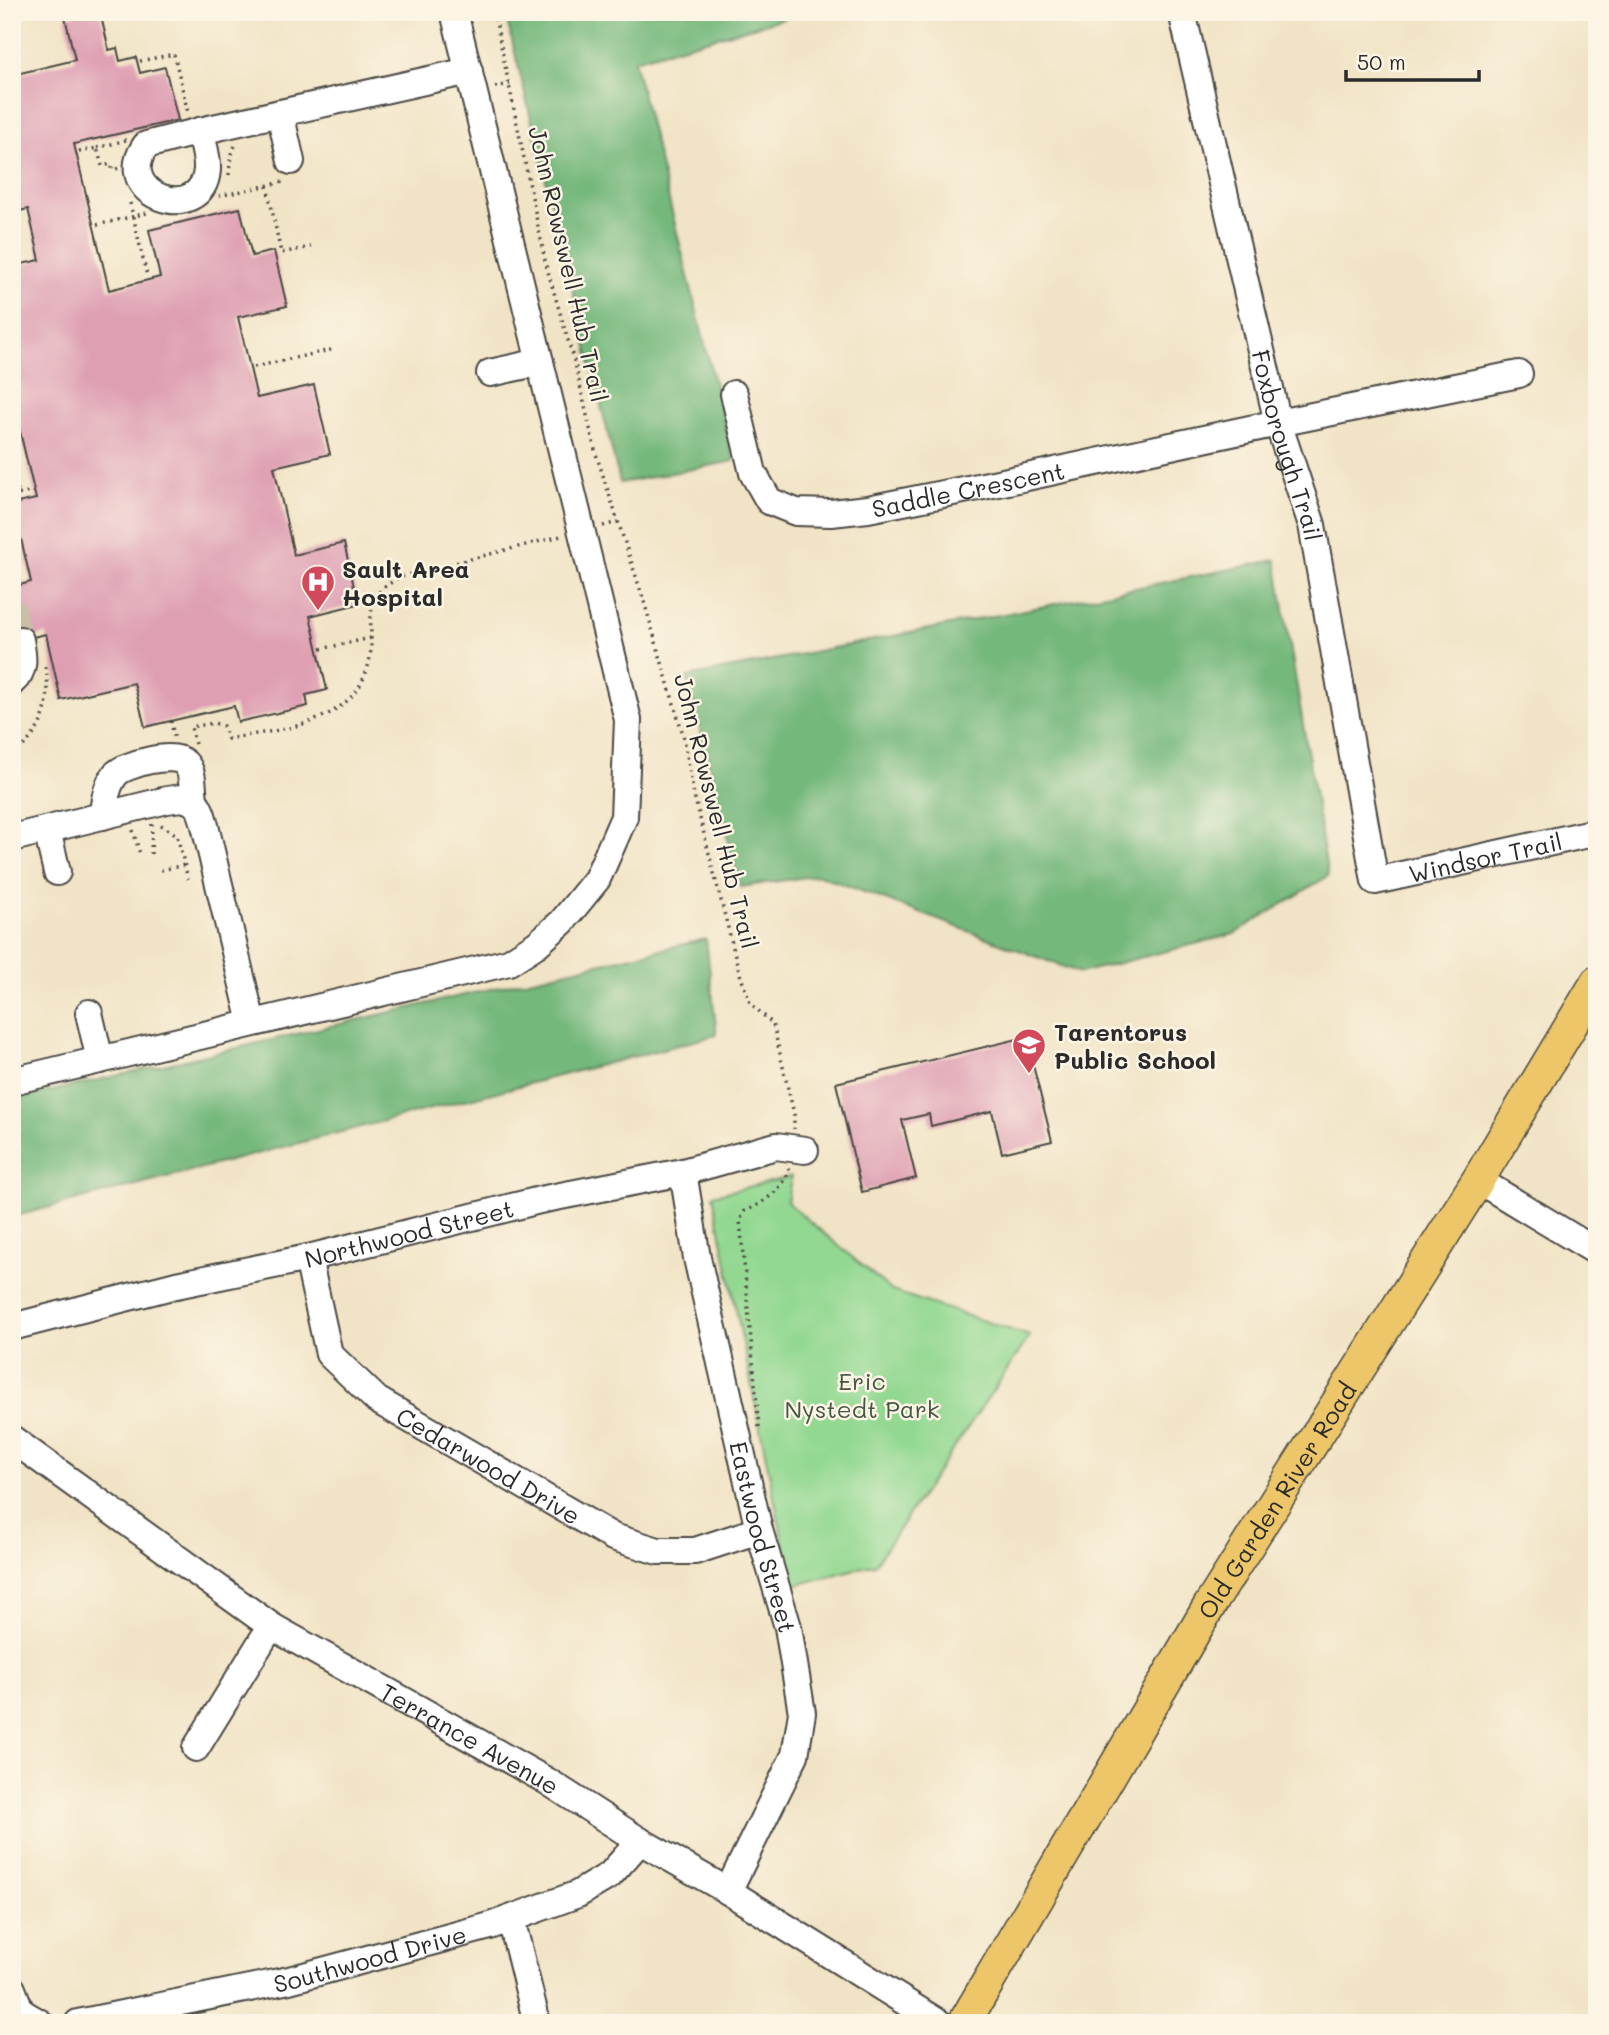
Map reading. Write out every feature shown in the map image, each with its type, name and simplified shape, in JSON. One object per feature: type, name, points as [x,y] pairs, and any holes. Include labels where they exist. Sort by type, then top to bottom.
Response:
[{"type":"main road","name":"Old Garden River Road","points":[[964,2023],[1210,1605],[1478,1180],[1597,982]]},
{"type":"street","points":[[12,1081],[509,962],[537,944],[562,922],[597,879],[624,817],[628,720],[454,12]]},
{"type":"street","name":"Foxborough Trail","points":[[1182,12],[1278,422],[1312,525],[1375,881]]},
{"type":"street","points":[[196,132],[281,113],[471,82]]},
{"type":"street","points":[[281,113],[292,161]]},
{"type":"street","points":[[490,373],[540,362]]},
{"type":"street","name":"Saddle Crescent","points":[[734,394],[753,473],[769,501],[796,512],[831,513],[868,509],[1519,374]]},
{"type":"street","points":[[12,682],[20,676],[22,669],[20,640]]},
{"type":"street","points":[[103,816],[105,797],[110,784],[123,768],[169,757],[179,758],[186,763],[194,786],[194,802]]},
{"type":"street","points":[[12,838],[175,799],[194,802],[200,808],[207,834],[252,1023]]},
{"type":"street","points":[[47,830],[57,872]]},
{"type":"street","name":"Windsor Trail","points":[[1375,881],[1597,832]]},
{"type":"street","points":[[89,1013],[100,1060]]},
{"type":"street","name":"Northwood Street","points":[[12,1327],[176,1285],[308,1258],[540,1200],[683,1172],[776,1146],[799,1149]]},
{"type":"street","name":"Eastwood Street","points":[[683,1172],[697,1258],[759,1530],[788,1627],[802,1713],[795,1755],[728,1891]]},
{"type":"street","points":[[1478,1180],[1597,1252]]},
{"type":"street","name":"Cedarwood Drive","points":[[308,1258],[329,1354],[377,1400],[613,1537],[658,1551],[695,1551],[759,1530]]},
{"type":"street","name":"Terrance Avenue","points":[[14,1446],[271,1626],[547,1781],[640,1841],[728,1891],[939,2023]]},
{"type":"street","points":[[196,1748],[271,1626]]},
{"type":"street","name":"Southwood Drive","points":[[78,2023],[289,1980],[511,1919],[578,1894],[610,1875],[640,1841]]},
{"type":"street","points":[[511,1919],[537,2023]]},
{"type":"street","points":[[12,1989],[21,2012],[40,2023]]},
{"type":"path","name":"John Rowswell Hub Trail","points":[[494,12],[546,265],[575,364],[596,454],[643,598],[684,738],[693,791],[739,971],[750,1003],[773,1024],[794,1114],[799,1149],[788,1175],[775,1192],[745,1211],[740,1220],[759,1431]]},
{"type":"path","points":[[140,61],[174,54],[196,132]]},
{"type":"path","points":[[471,82],[510,84]]},
{"type":"path","points":[[228,183],[231,154],[235,146]]},
{"type":"path","points":[[79,152],[97,148],[102,166],[111,163],[113,170],[122,168]]},
{"type":"path","points":[[267,186],[282,253],[311,247]]},
{"type":"path","points":[[127,192],[147,276]]},
{"type":"path","points":[[254,367],[335,349]]},
{"type":"path","points":[[12,469],[19,495]]},
{"type":"path","points":[[12,496],[34,491]]},
{"type":"path","points":[[186,763],[199,760],[191,727],[214,723],[223,726],[228,739],[302,724],[328,713],[350,699],[365,676],[371,638],[370,617],[374,603],[382,589],[400,577],[581,531]]},
{"type":"path","points":[[321,649],[371,638]]},
{"type":"path","points":[[12,754],[29,740],[41,722],[46,708],[49,682],[43,659]]},
{"type":"path","points":[[142,822],[152,820],[177,835],[188,879]]},
{"type":"path","points":[[132,825],[140,854]]},
{"type":"path","points":[[161,870],[185,865]]},
{"type":"green space","points":[[505,12],[807,12],[634,60],[734,461],[620,483]]},
{"type":"green space","points":[[1276,560],[1328,876],[1234,934],[1080,973],[819,875],[740,887],[687,677]]},
{"type":"green space","points":[[706,939],[717,1035],[12,1217],[12,1100]]},
{"type":"green space","name":"Eric Nystedt Park","points":[[791,1177],[787,1202],[892,1291],[1030,1336],[875,1564],[792,1586],[713,1195]]},
{"type":"building","points":[[85,12],[100,12],[109,50],[117,48],[120,61],[136,57],[140,73],[165,67],[178,120],[74,144],[109,290],[160,277],[149,230],[240,208],[252,256],[274,251],[287,306],[238,317],[257,398],[314,385],[330,454],[274,467],[294,555],[344,543],[358,604],[310,616],[327,690],[306,695],[308,706],[238,722],[234,706],[145,727],[134,683],[61,700],[46,634],[12,642],[12,587],[31,582],[13,504],[36,499],[12,398],[12,266],[40,260],[28,209],[12,213],[12,75],[75,60],[65,17]]},
{"type":"building","points":[[1026,1037],[1052,1141],[1002,1153],[992,1111],[931,1126],[929,1114],[902,1120],[916,1178],[862,1192],[836,1083]]},
{"type":"tunnel","points":[[12,605],[20,640]]},
{"type":"place","name":"Sault Area Hospital","points":[[318,612]]},
{"type":"place","name":"Tarentorus Public School","points":[[1029,1075]]}]
